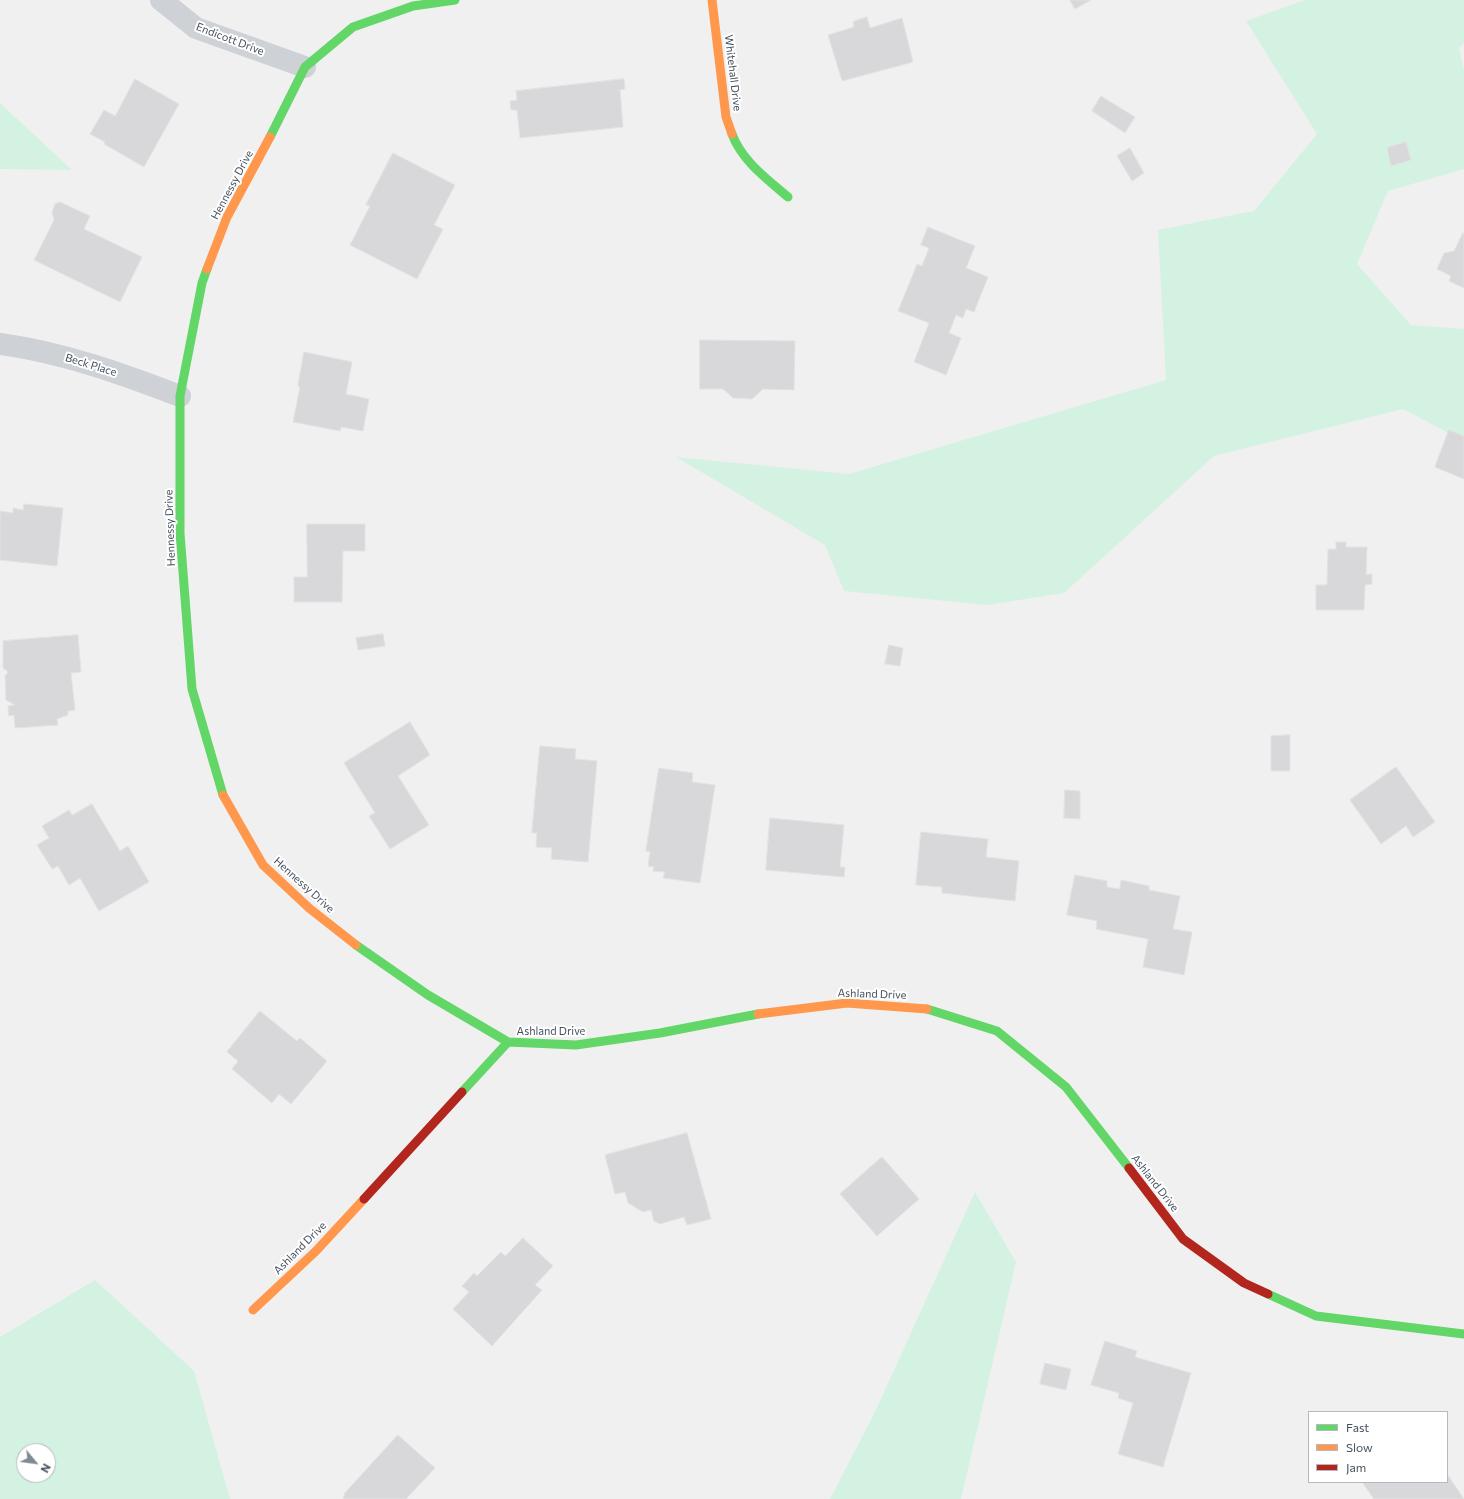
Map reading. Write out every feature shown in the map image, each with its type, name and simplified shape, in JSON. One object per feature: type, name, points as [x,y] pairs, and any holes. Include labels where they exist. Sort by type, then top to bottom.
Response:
[{"type":"street","name":"Endicott Drive","points":[[161,0],[196,28],[305,67]]},
{"type":"street","name":"Hennessy Drive","points":[[455,0],[413,6],[353,27],[305,67],[267,144],[227,217],[202,283],[180,396],[180,532],[192,689],[222,794],[263,865],[309,908],[371,957],[428,995],[508,1042]]},
{"type":"street","name":"Whitehall Drive","points":[[712,0],[726,117],[735,142],[750,164],[788,197]]},
{"type":"street","name":"Beck Place","points":[[0,344],[38,349],[102,368],[180,396]]},
{"type":"street","name":"Ashland Drive","points":[[254,1310],[316,1251],[508,1042],[576,1045],[660,1033],[768,1012],[847,1003],[932,1009],[997,1031],[1066,1086],[1183,1239],[1244,1283],[1316,1316],[1464,1334]]},
{"type":"green space","points":[[1305,0],[1464,0],[1464,43],[1459,48],[1464,70],[1464,169],[1388,191],[1357,264],[1411,325],[1464,329],[1464,441],[1403,409],[1214,456],[1064,593],[987,605],[844,591],[825,545],[676,457],[849,474],[1166,380],[1158,230],[1254,211],[1317,134],[1246,21]]},
{"type":"green space","points":[[0,103],[72,170],[0,169]]},
{"type":"green space","points":[[975,1192],[1016,1262],[961,1499],[830,1499],[875,1412]]},
{"type":"green space","points":[[95,1280],[194,1371],[230,1499],[0,1499],[0,1337]]},
{"type":"building","points":[[1070,0],[1091,0],[1075,9]]},
{"type":"building","points":[[867,17],[870,28],[902,18],[913,62],[842,81],[828,35],[854,27],[853,22]]},
{"type":"building","points":[[135,79],[179,104],[144,167],[104,144],[105,142],[90,134],[104,110],[115,116]]},
{"type":"building","points":[[624,79],[625,89],[620,90],[623,127],[520,138],[517,110],[511,110],[510,101],[517,100],[516,91]]},
{"type":"building","points":[[1101,96],[1135,117],[1125,133],[1092,111]]},
{"type":"building","points":[[1406,142],[1411,160],[1391,166],[1387,148]]},
{"type":"building","points":[[1130,148],[1144,173],[1132,181],[1117,156]]},
{"type":"building","points":[[393,153],[455,185],[434,225],[443,229],[417,279],[350,245],[370,206],[366,205]]},
{"type":"building","points":[[60,202],[90,216],[84,229],[142,257],[120,302],[34,260],[54,220],[52,212],[55,204]]},
{"type":"building","points":[[928,227],[975,246],[966,268],[988,277],[974,312],[966,309],[963,318],[956,315],[949,333],[961,338],[946,375],[914,362],[929,323],[898,311],[917,264],[922,266],[929,248],[921,245]]},
{"type":"building","points":[[1463,233],[1464,288],[1449,281],[1451,276],[1437,269],[1444,253],[1454,251]]},
{"type":"building","points":[[700,340],[795,341],[794,390],[763,389],[752,399],[733,398],[723,389],[700,389]]},
{"type":"building","points":[[304,352],[352,362],[346,394],[369,399],[363,431],[341,427],[340,431],[293,422],[300,387],[298,386]]},
{"type":"building","points":[[1449,430],[1464,436],[1464,479],[1435,467]]},
{"type":"building","points":[[24,504],[63,508],[57,566],[0,560],[0,511],[13,513],[13,508],[23,510]]},
{"type":"building","points":[[307,524],[365,524],[365,551],[343,551],[342,602],[294,602],[294,577],[307,577]]},
{"type":"building","points":[[1336,542],[1346,542],[1346,547],[1367,547],[1366,575],[1372,574],[1372,584],[1365,585],[1364,610],[1316,610],[1316,585],[1327,585],[1328,549],[1336,549]]},
{"type":"building","points":[[383,634],[385,646],[358,650],[356,638]]},
{"type":"building","points":[[78,635],[81,672],[71,673],[75,710],[68,711],[68,715],[57,719],[58,725],[15,728],[14,715],[9,716],[8,706],[15,705],[6,700],[5,676],[8,672],[3,668],[3,641]]},
{"type":"building","points":[[889,645],[903,648],[900,666],[885,664]]},
{"type":"building","points":[[410,722],[430,755],[398,776],[429,825],[390,849],[369,816],[375,813],[344,763]]},
{"type":"building","points":[[1290,735],[1290,771],[1271,771],[1271,736]]},
{"type":"building","points":[[540,746],[576,749],[575,759],[597,761],[588,862],[551,859],[552,848],[536,847],[537,833],[532,833]]},
{"type":"building","points":[[1396,767],[1435,822],[1413,837],[1406,826],[1381,844],[1350,800]]},
{"type":"building","points":[[659,768],[693,773],[692,782],[715,785],[700,883],[663,878],[665,872],[653,871],[654,867],[648,866],[650,852],[646,851]]},
{"type":"building","points":[[1065,790],[1080,791],[1080,819],[1064,818]]},
{"type":"building","points":[[92,804],[120,851],[128,846],[149,882],[99,911],[80,878],[69,885],[58,866],[52,869],[37,845],[49,838],[42,826],[69,810],[72,815]]},
{"type":"building","points":[[770,818],[844,825],[840,867],[845,867],[844,877],[766,870]]},
{"type":"building","points":[[921,832],[988,839],[986,857],[1019,861],[1015,901],[942,893],[942,887],[916,885]]},
{"type":"building","points":[[1075,875],[1107,881],[1107,887],[1120,889],[1121,880],[1149,886],[1149,890],[1180,896],[1173,929],[1192,932],[1184,975],[1143,967],[1148,939],[1096,929],[1097,921],[1067,915]]},
{"type":"building","points":[[260,1011],[297,1041],[300,1038],[327,1061],[291,1104],[279,1094],[272,1103],[232,1069],[238,1061],[227,1052]]},
{"type":"building","points":[[687,1133],[711,1219],[687,1225],[684,1217],[660,1224],[654,1221],[651,1210],[643,1212],[628,1203],[625,1192],[615,1194],[605,1155]]},
{"type":"building","points":[[882,1157],[919,1199],[877,1236],[840,1194]]},
{"type":"building","points":[[523,1238],[553,1266],[535,1285],[542,1290],[492,1346],[453,1309],[469,1292],[462,1286],[474,1273],[477,1276],[501,1252],[505,1256]]},
{"type":"building","points":[[1105,1341],[1137,1351],[1135,1357],[1191,1373],[1163,1467],[1118,1454],[1133,1403],[1118,1398],[1119,1393],[1091,1385]]},
{"type":"building","points":[[1045,1363],[1071,1369],[1066,1390],[1040,1384]]},
{"type":"building","points":[[398,1435],[435,1468],[406,1499],[343,1499],[345,1493]]},
{"type":"building","points":[[1448,1475],[1464,1499],[1374,1499],[1363,1483],[1448,1483]]},
{"type":"traffic: fast","points":[[270,137],[305,67],[353,27],[413,6],[455,0]]},
{"type":"traffic: fast","points":[[732,134],[742,153],[756,169],[788,197]]},
{"type":"traffic: fast","points":[[207,269],[202,283],[180,396],[180,533],[192,689],[223,795]]},
{"type":"traffic: fast","points":[[356,945],[428,995],[508,1042]]},
{"type":"traffic: fast","points":[[927,1009],[997,1031],[1066,1087],[1129,1168]]},
{"type":"traffic: fast","points":[[462,1092],[508,1042],[576,1045],[660,1033],[758,1014]]},
{"type":"traffic: fast","points":[[1268,1294],[1316,1316],[1464,1334]]},
{"type":"traffic: slow","points":[[712,0],[726,117],[732,134]]},
{"type":"traffic: slow","points":[[207,269],[227,217],[270,137]]},
{"type":"traffic: slow","points":[[223,795],[263,865],[309,908],[356,945]]},
{"type":"traffic: slow","points":[[758,1014],[847,1003],[927,1009]]},
{"type":"traffic: slow","points":[[253,1310],[316,1251],[364,1199]]},
{"type":"traffic: jam","points":[[364,1199],[462,1092]]},
{"type":"traffic: jam","points":[[1129,1168],[1183,1239],[1244,1283],[1268,1294]]}]
